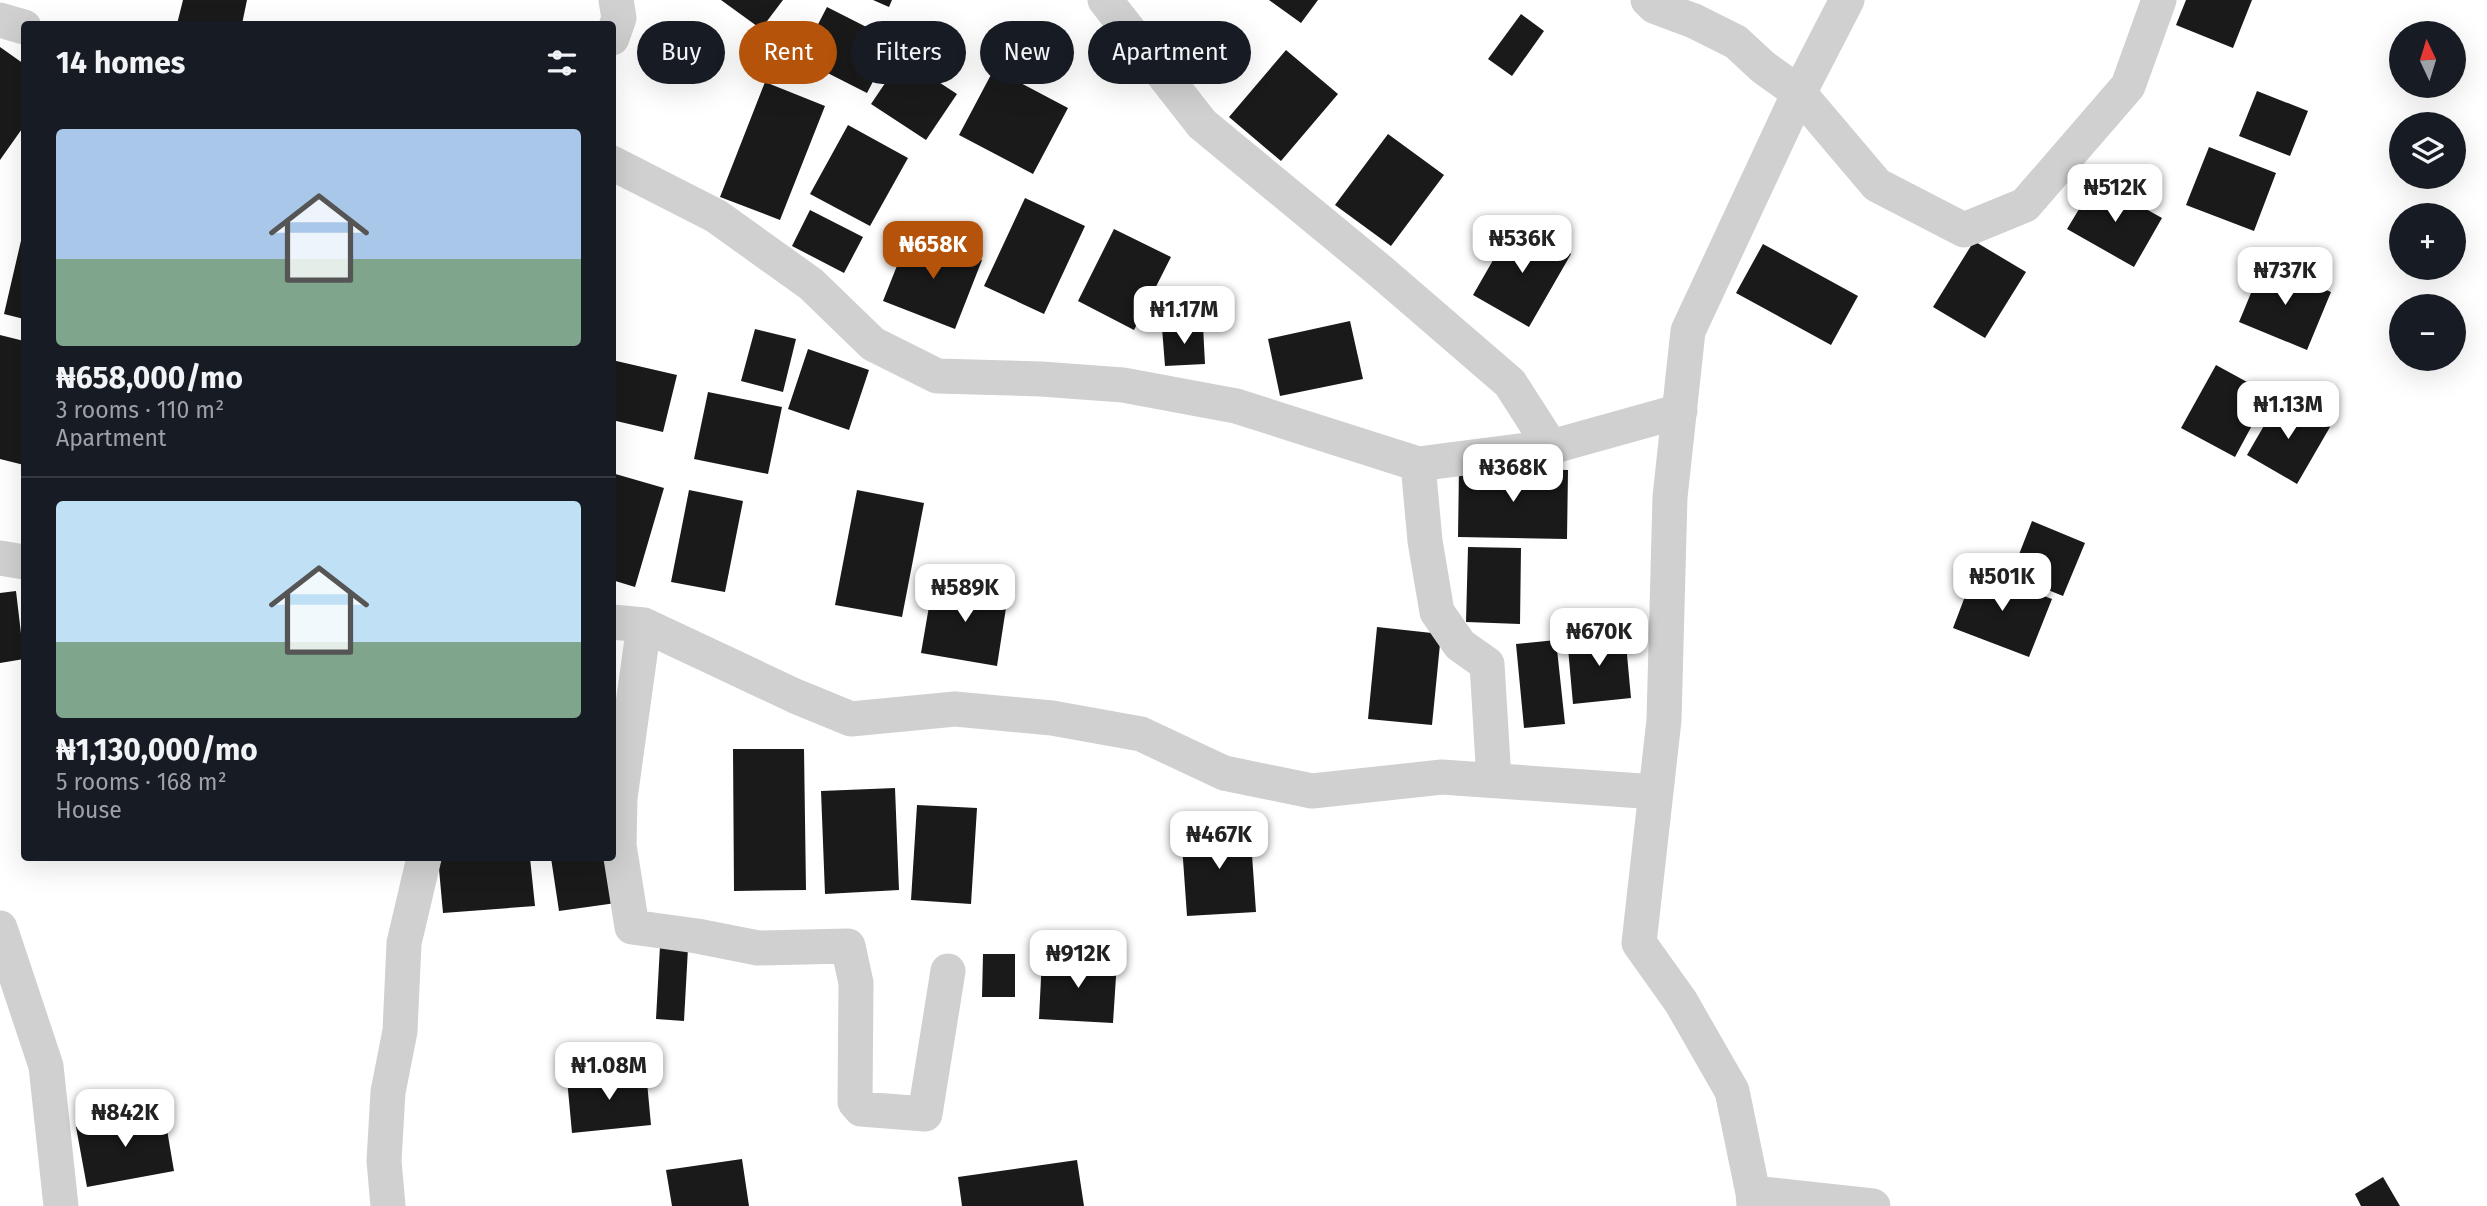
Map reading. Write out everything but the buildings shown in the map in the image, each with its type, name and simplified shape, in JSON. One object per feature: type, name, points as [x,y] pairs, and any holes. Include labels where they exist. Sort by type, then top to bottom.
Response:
[{"type":"street","points":[[616,0],[620,18],[616,28]]},
{"type":"street","points":[[1105,0],[1202,124],[1379,270],[1510,383],[1551,447]]},
{"type":"street","points":[[1648,0],[1654,6],[1694,21],[1736,42],[1763,68],[1799,93],[1877,185],[1964,230],[2025,205],[2128,86],[2159,0]]},
{"type":"street","points":[[1847,0],[1799,93],[1688,331],[1670,497],[1664,720],[1639,943],[1681,1002],[1732,1091],[1753,1199],[1873,1206]]},
{"type":"street","points":[[0,20],[21,26]]},
{"type":"street","points":[[616,165],[716,216],[811,284],[873,344],[937,376],[1123,385],[1236,406],[1418,464],[1551,447],[1680,411]]},
{"type":"street","points":[[1418,464],[1437,612],[1460,645],[1487,664],[1494,780]]},
{"type":"street","points":[[0,558],[21,562]]},
{"type":"street","points":[[948,971],[925,1114],[861,1109],[855,1102],[856,983],[848,946],[758,948],[632,927],[619,845],[629,623],[851,719],[955,709],[1052,718],[1141,734],[1224,773],[1312,791],[1442,777],[1656,792]]},
{"type":"street","points":[[388,1206],[384,1161],[388,1092],[400,1031],[404,943],[424,861]]},
{"type":"street","points":[[0,928],[46,1066],[61,1206]]}]
